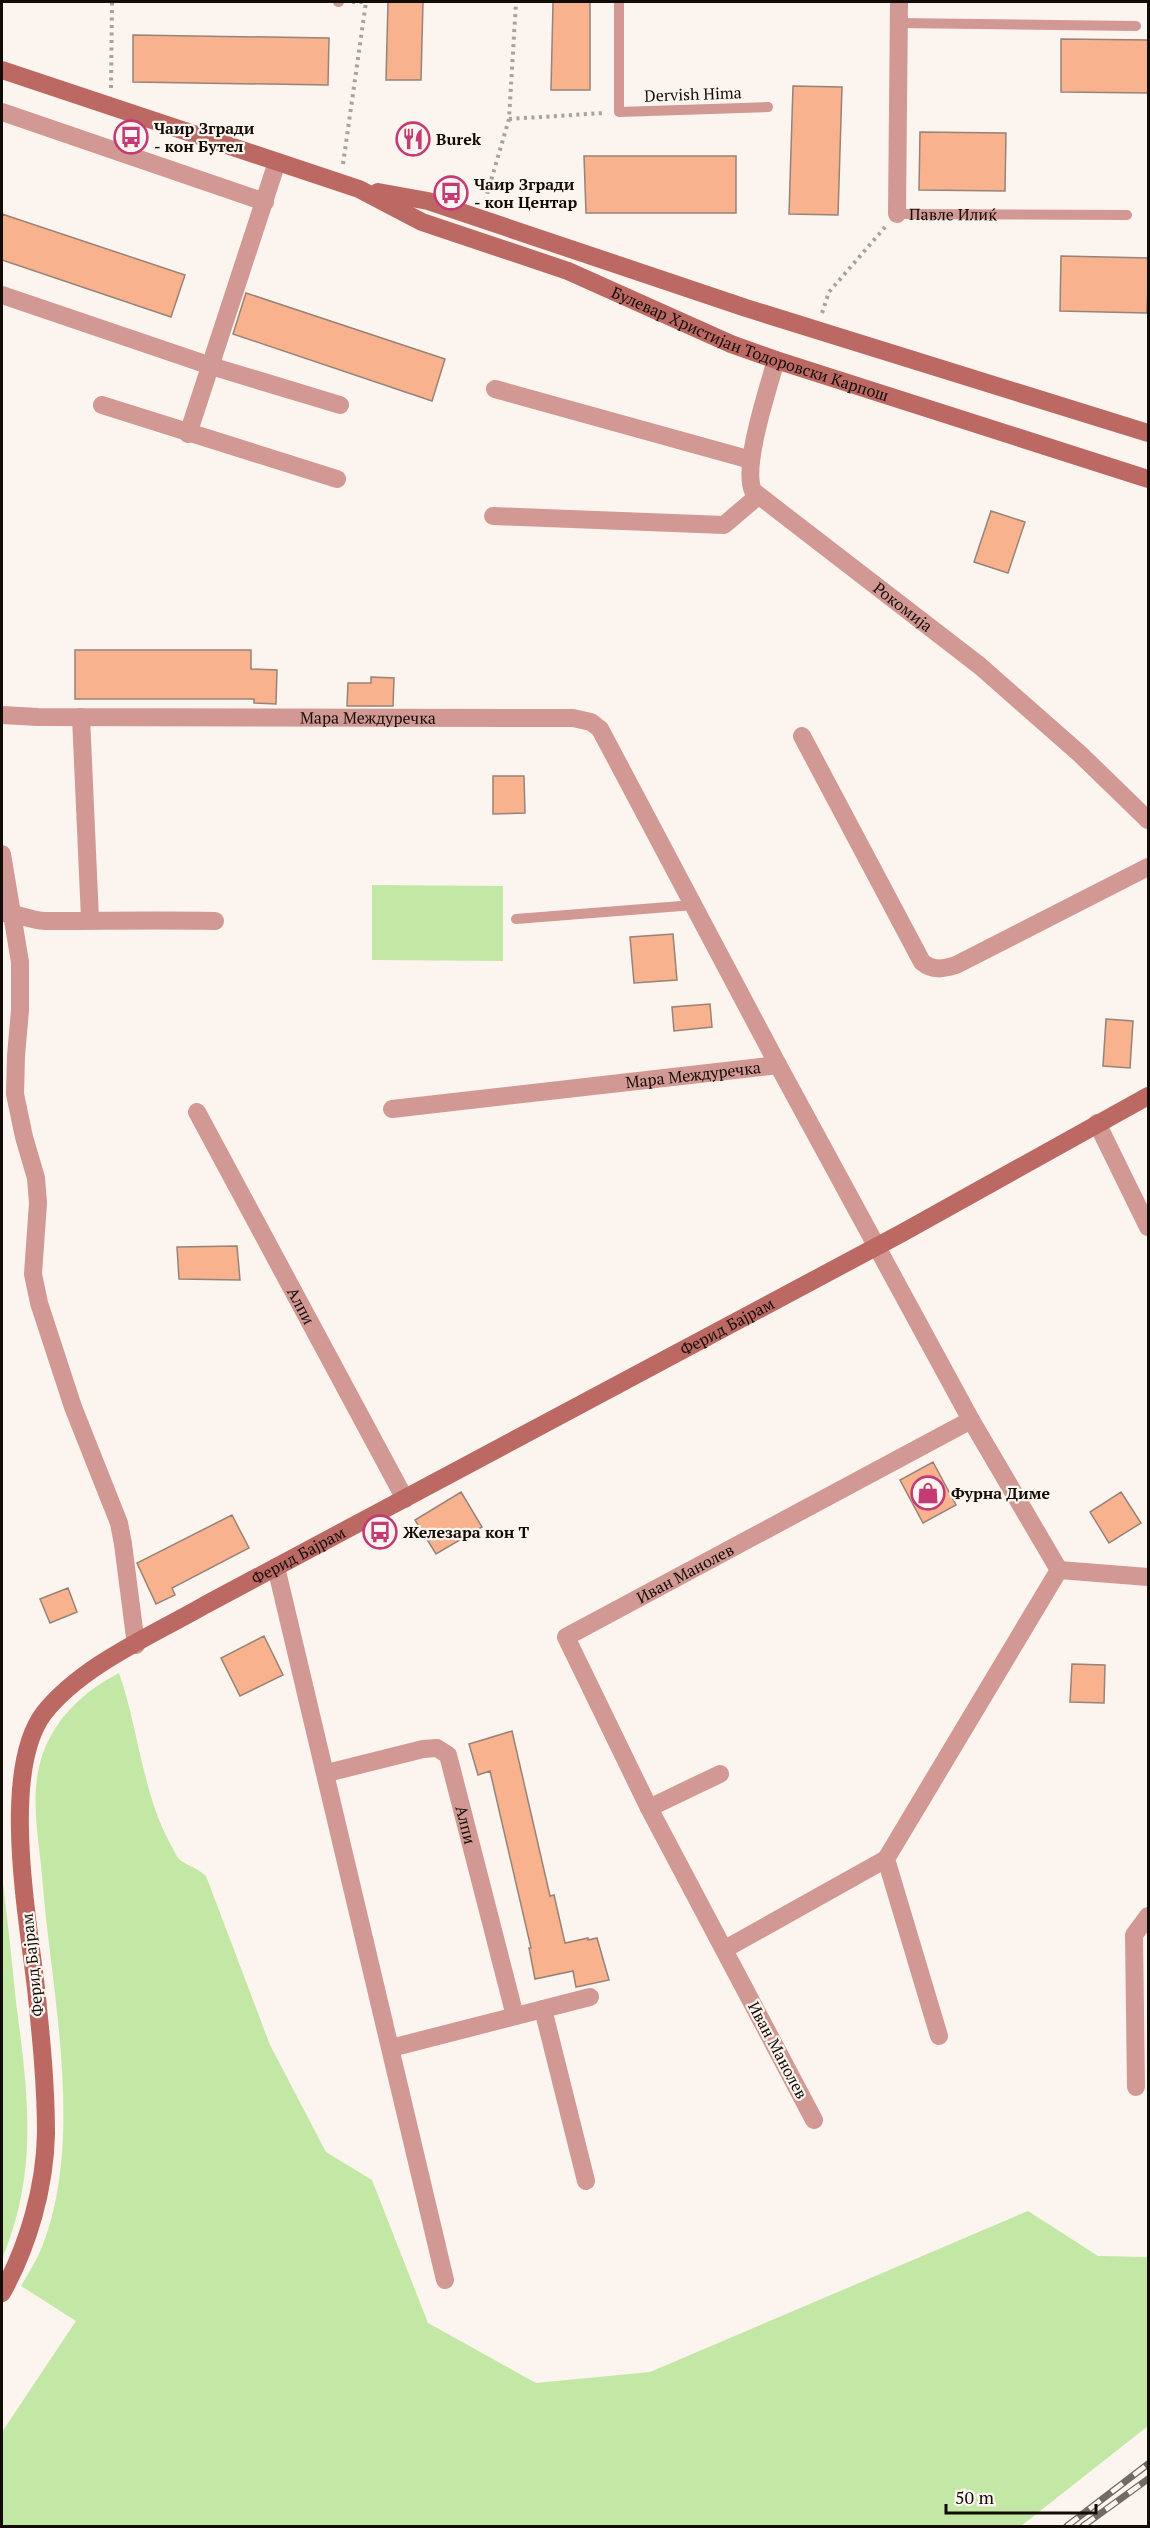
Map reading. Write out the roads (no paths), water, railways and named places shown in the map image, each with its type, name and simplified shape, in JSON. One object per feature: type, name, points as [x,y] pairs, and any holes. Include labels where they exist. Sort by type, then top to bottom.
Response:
[{"type":"street","name":"Павле Илиќ","points":[[897,214],[899,2]]},
{"type":"street","name":"Булевар Христијан Тодоровски Карпош","points":[[2,70],[359,189],[428,201],[672,284],[1149,433]]},
{"type":"street","points":[[2,112],[265,202]]},
{"type":"street","points":[[188,434],[277,162]]},
{"type":"street","name":"Булевар Христијан Тодоровски Карпош","points":[[359,189],[423,222],[568,271],[731,344],[1149,479]]},
{"type":"street","points":[[2,295],[211,366],[340,405]]},
{"type":"street","points":[[493,516],[724,525],[758,496],[750,485],[751,460],[776,360]]},
{"type":"street","points":[[495,389],[751,460]]},
{"type":"street","points":[[102,405],[188,434],[337,479]]},
{"type":"street","name":"Рокомија","points":[[758,496],[980,666],[1080,754],[1149,820]]},
{"type":"street","name":"Мара Междуречка","points":[[2,715],[583,719],[591,722],[605,735],[778,1065],[878,1245]]},
{"type":"street","points":[[81,717],[90,919]]},
{"type":"street","points":[[802,736],[922,962],[928,967],[936,969],[956,965],[1149,867]]},
{"type":"street","points":[[2,854],[7,913],[20,962],[20,1010],[15,1094],[36,1178],[38,1203],[33,1274],[39,1303],[73,1407],[119,1523],[136,1645]]},
{"type":"street","points":[[7,913],[45,922],[90,919],[215,921]]},
{"type":"street","name":"Мара Междуречка","points":[[392,1109],[778,1065]]},
{"type":"street","name":"Ферид Бајрам","points":[[2,2293],[11,2277],[29,2231],[42,2173],[46,2134],[39,2023],[21,1867],[20,1818],[26,1754],[42,1715],[53,1702],[99,1665],[276,1567],[878,1245],[1149,1096]]},
{"type":"street","name":"Алпи","points":[[197,1112],[405,1499]]},
{"type":"street","points":[[1097,1123],[1149,1227]]},
{"type":"street","points":[[878,1245],[971,1420],[1059,1570]]},
{"type":"street","name":"Иван Манолев","points":[[814,2120],[649,1808],[566,1637],[971,1420]]},
{"type":"street","points":[[276,1567],[327,1773],[445,2280]]},
{"type":"street","points":[[1059,1570],[1149,1578]]},
{"type":"street","points":[[725,1949],[886,1859],[1059,1570]]},
{"type":"street","name":"Алпи","points":[[327,1773],[423,1749],[437,1748],[447,1753],[453,1766],[515,2016]]},
{"type":"street","points":[[649,1808],[720,1774]]},
{"type":"street","points":[[886,1859],[939,2036]]},
{"type":"street","points":[[1136,2087],[1134,1935],[1149,1916]]},
{"type":"street","points":[[391,2048],[590,1997]]},
{"type":"street","points":[[543,2009],[586,2181]]},
{"type":"lane","name":"Dervish Hima","points":[[620,2],[619,112],[768,107]]},
{"type":"lane","points":[[898,23],[1136,26]]},
{"type":"lane","name":"Павле Илиќ","points":[[897,214],[1127,215]]},
{"type":"lane","points":[[516,919],[694,906]]},
{"type":"railway","points":[[1067,2526],[1148,2464]]},
{"type":"railway","points":[[1083,2526],[1148,2479]]},
{"type":"place","name":"Чаир Згради - кон Бутел","points":[[131,137]]},
{"type":"place","name":"Burek","points":[[413,139]]},
{"type":"place","name":"Чаир Згради - кон Центар","points":[[451,193]]},
{"type":"place","name":"Фурна Диме","points":[[928,1493]]},
{"type":"place","name":"Железара кон Т","points":[[380,1532]]}]
